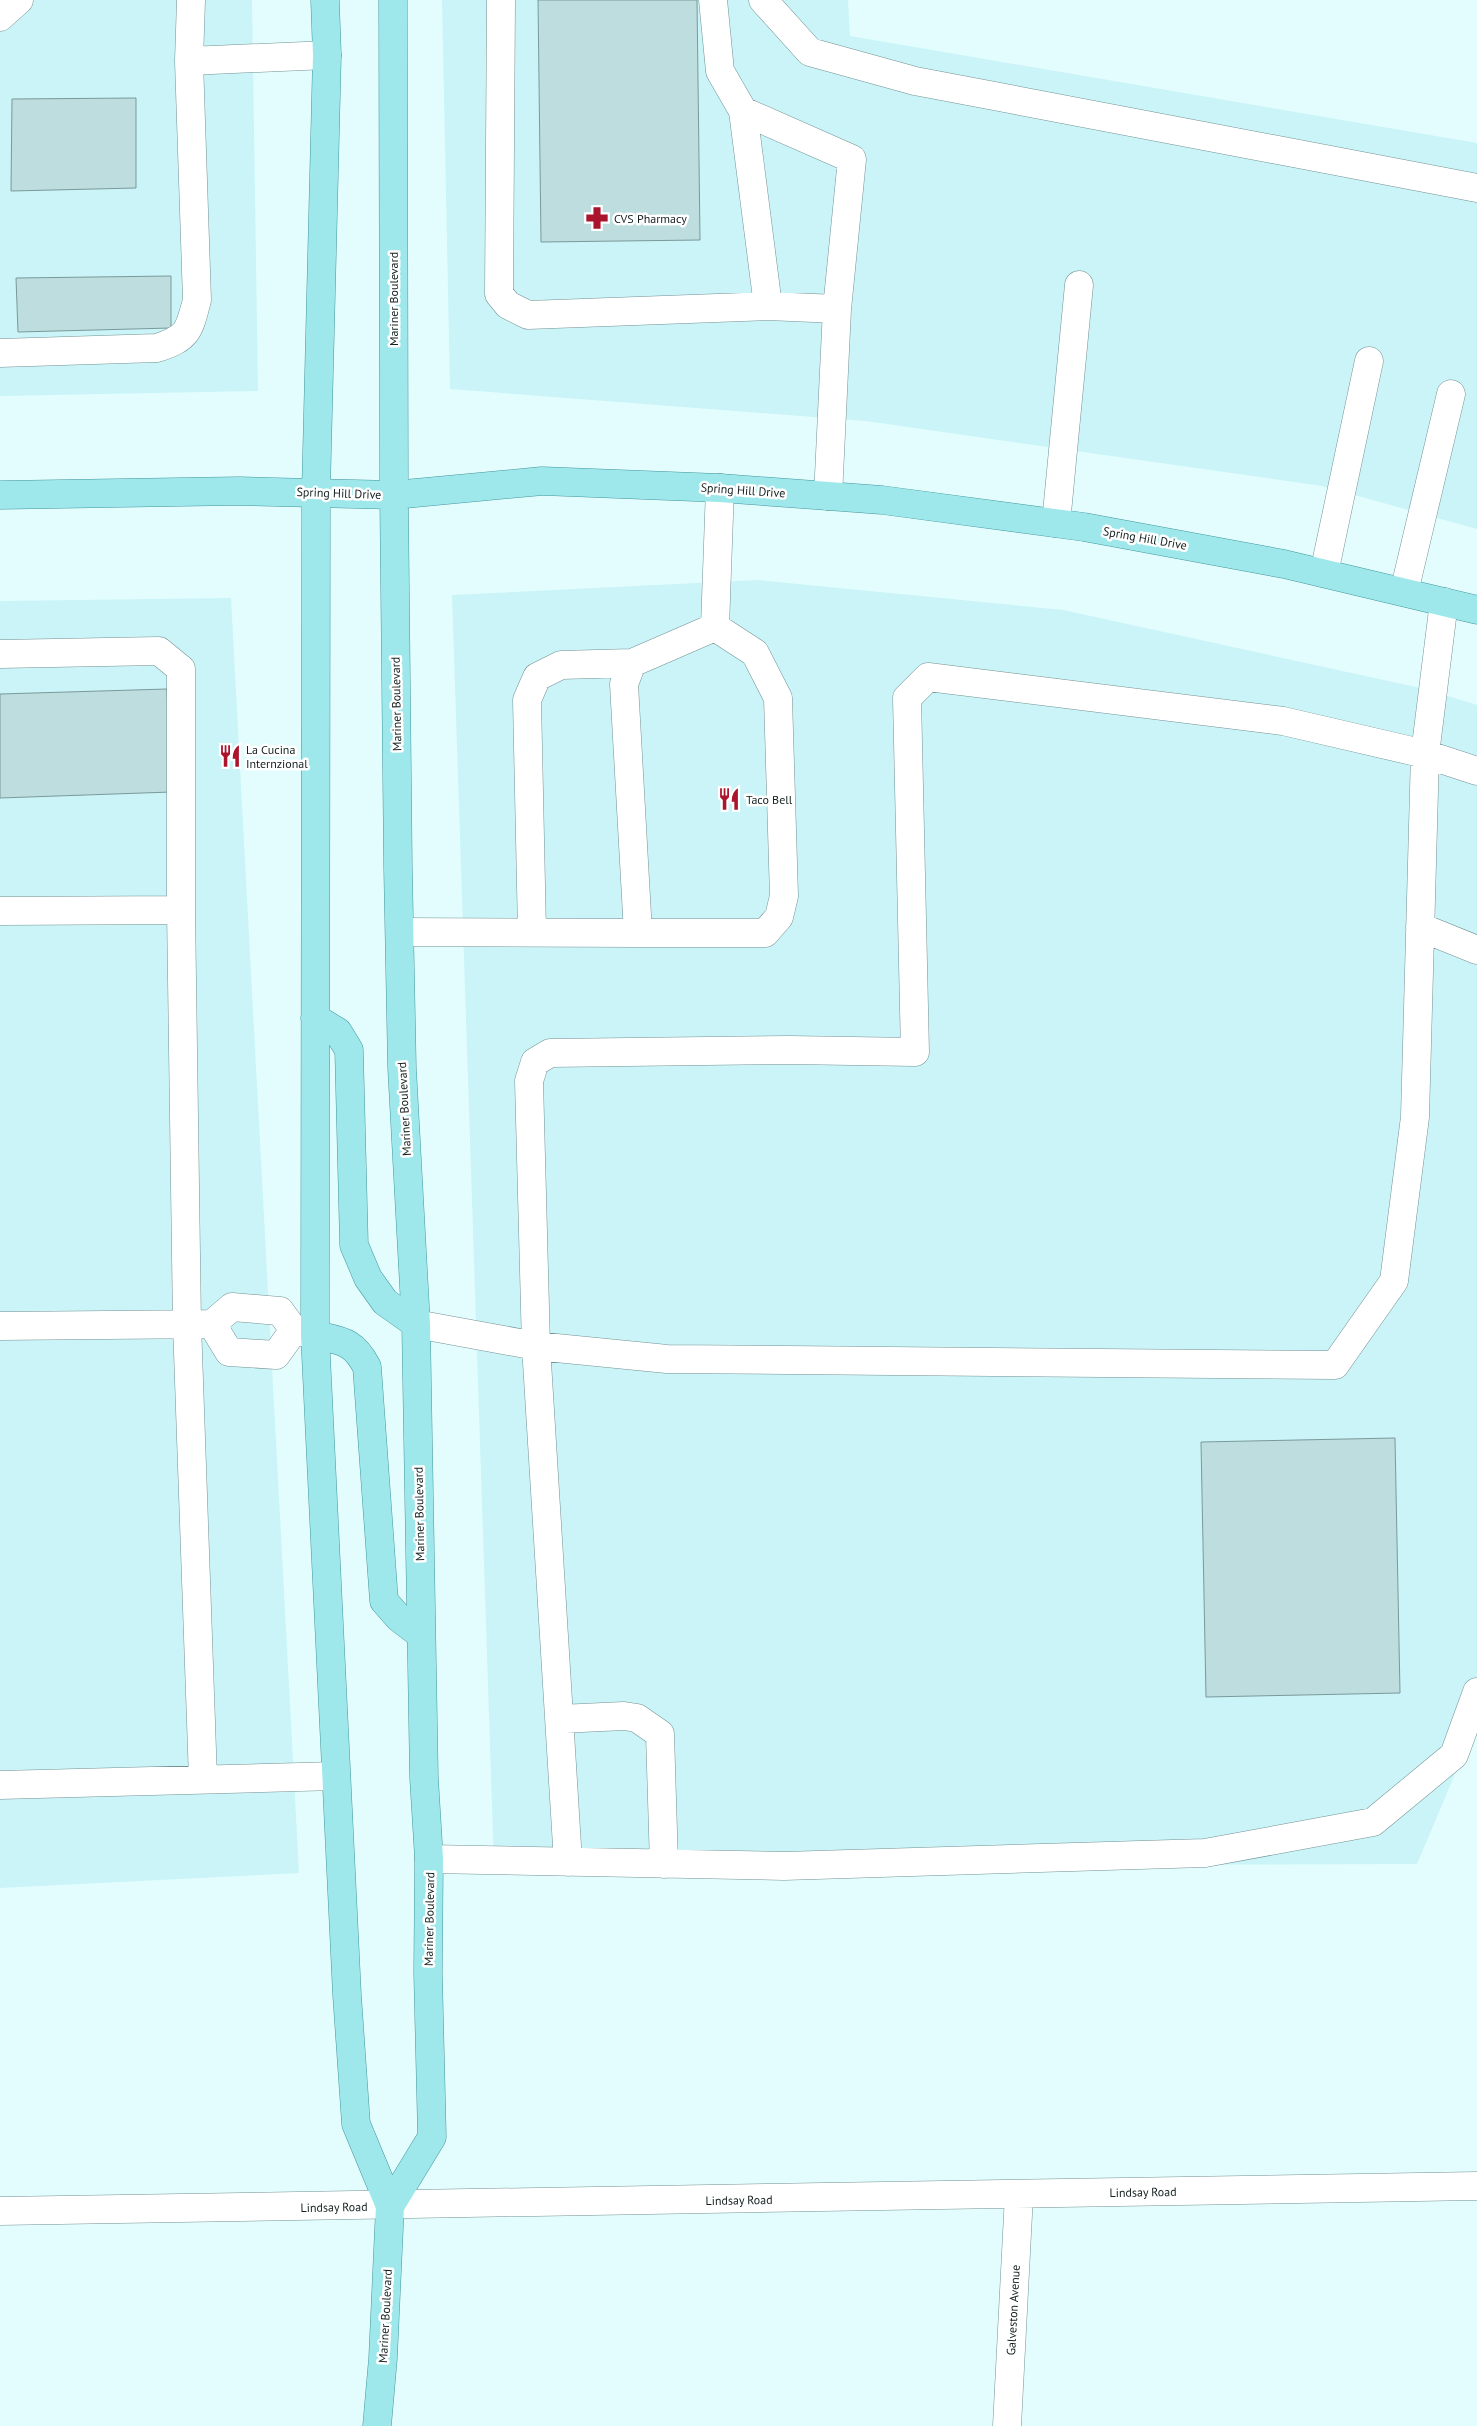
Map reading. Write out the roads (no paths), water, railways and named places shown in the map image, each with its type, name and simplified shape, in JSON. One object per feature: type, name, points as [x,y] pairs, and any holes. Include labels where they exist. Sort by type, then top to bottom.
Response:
[{"type":"main road","name":"Mariner Boulevard","points":[[326,0],[327,55],[316,492],[315,1018],[304,1332],[336,1776],[356,2124],[390,2206],[383,2358],[377,2426]]},
{"type":"main road","name":"Mariner Boulevard","points":[[390,2206],[432,2137],[428,1973],[430,1859],[424,1778],[420,1634],[416,1324],[402,1068],[394,495],[393,0]]},
{"type":"main road","name":"Spring Hill Drive","points":[[0,495],[316,492],[394,495],[542,481],[720,488],[882,500],[1056,523],[1284,564],[1477,610]]},
{"type":"main road","points":[[315,1018],[338,1032],[350,1050],[354,1245],[368,1278],[385,1302],[416,1324]]},
{"type":"main road","points":[[304,1332],[345,1342],[359,1352],[366,1367],[384,1600],[399,1618],[420,1634]]},
{"type":"street","points":[[0,17],[19,0]]},
{"type":"street","points":[[0,353],[157,348],[178,341],[191,325],[197,300],[190,61],[191,0]]},
{"type":"street","points":[[501,0],[499,294],[508,305],[528,316],[768,306],[837,309]]},
{"type":"street","points":[[714,0],[720,71],[743,111],[768,306]]},
{"type":"street","points":[[763,0],[810,52],[915,81],[1477,188]]},
{"type":"street","points":[[190,61],[327,55]]},
{"type":"street","points":[[743,111],[852,159],[837,309],[828,496]]},
{"type":"street","points":[[1056,523],[1080,284]]},
{"type":"street","points":[[1324,573],[1369,361]]},
{"type":"street","points":[[1404,592],[1451,394]]},
{"type":"street","points":[[715,627],[720,488]]},
{"type":"street","points":[[416,1324],[536,1346],[667,1359],[1335,1365],[1394,1282],[1414,1117],[1425,754],[1444,602]]},
{"type":"street","points":[[532,931],[527,700],[537,677],[561,665],[632,663],[715,627]]},
{"type":"street","points":[[400,932],[765,933],[779,917],[784,896],[778,698],[755,652],[715,627]]},
{"type":"street","points":[[0,654],[159,652],[181,669],[181,910],[199,1324],[203,1779]]},
{"type":"street","points":[[632,663],[624,684],[638,933]]},
{"type":"street","points":[[568,1862],[536,1346],[529,1081],[535,1062],[550,1053],[789,1050],[915,1052],[908,698],[928,677],[1283,721],[1425,754],[1477,771]]},
{"type":"street","points":[[0,910],[181,910]]},
{"type":"street","points":[[1420,927],[1477,950]]},
{"type":"street","points":[[0,1326],[199,1324],[232,1307],[280,1311],[304,1332],[276,1355],[229,1352],[199,1324]]},
{"type":"street","points":[[430,1859],[784,1866],[1205,1853],[1373,1822],[1454,1755],[1477,1692]]},
{"type":"street","points":[[560,1719],[624,1716],[637,1718],[660,1734],[664,1864]]},
{"type":"street","points":[[0,1785],[336,1776]]},
{"type":"street","name":"Lindsay Road","points":[[0,2211],[390,2206],[1477,2186]]},
{"type":"street","name":"Galveston Avenue","points":[[1007,2426],[1019,2194]]},
{"type":"place","name":"CVS Pharmacy","points":[[597,218]]},
{"type":"place","name":"La Cucina Internzional","points":[[230,756]]},
{"type":"place","name":"Taco Bell","points":[[729,799]]}]
